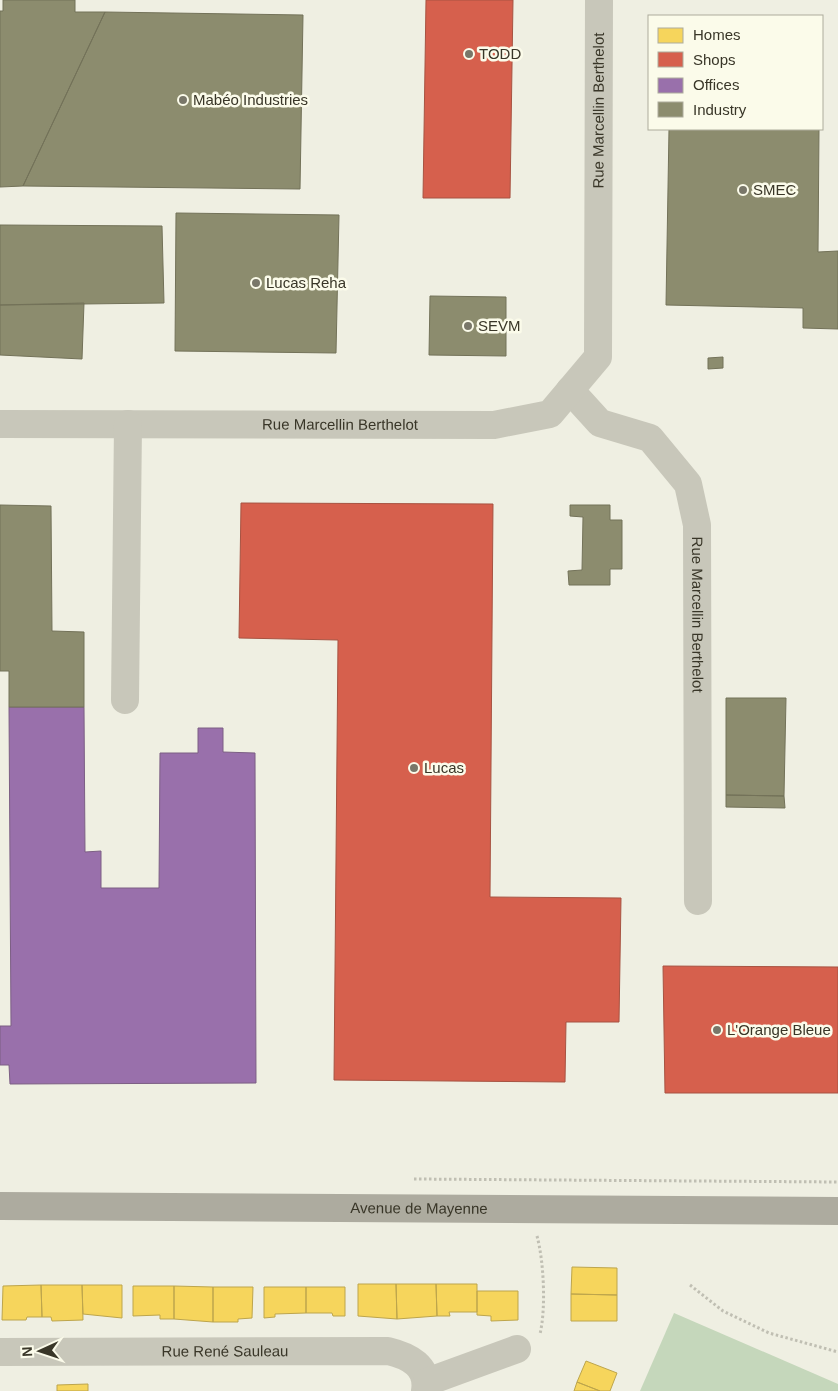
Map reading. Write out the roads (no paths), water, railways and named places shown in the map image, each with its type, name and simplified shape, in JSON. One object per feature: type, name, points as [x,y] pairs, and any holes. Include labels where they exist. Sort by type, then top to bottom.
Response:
[{"type":"main road","name":"Avenue de Mayenne","points":[[0,1206],[838,1211]]},
{"type":"street","name":"Rue Marcellin Berthelot","points":[[0,424],[494,425],[550,414],[598,357],[599,0]]},
{"type":"street","name":"Rue Marcellin Berthelot","points":[[570,390],[600,423],[650,438],[688,484],[697,525],[698,901]]},
{"type":"street","points":[[125,700],[128,424]]},
{"type":"street","points":[[426,1386],[517,1349]]},
{"type":"street","name":"Rue René Sauleau","points":[[0,1352],[388,1351],[402,1355],[419,1364],[426,1386]]},
{"type":"place","name":"TODD","points":[[469,54]]},
{"type":"place","name":"Mabéo Industries","points":[[183,100]]},
{"type":"place","name":"SMEC","points":[[743,190]]},
{"type":"place","name":"Lucas Reha","points":[[256,283]]},
{"type":"place","name":"SEVM","points":[[468,326]]},
{"type":"place","name":"Lucas","points":[[414,768]]},
{"type":"place","name":"L'Orange Bleue","points":[[717,1030]]}]
